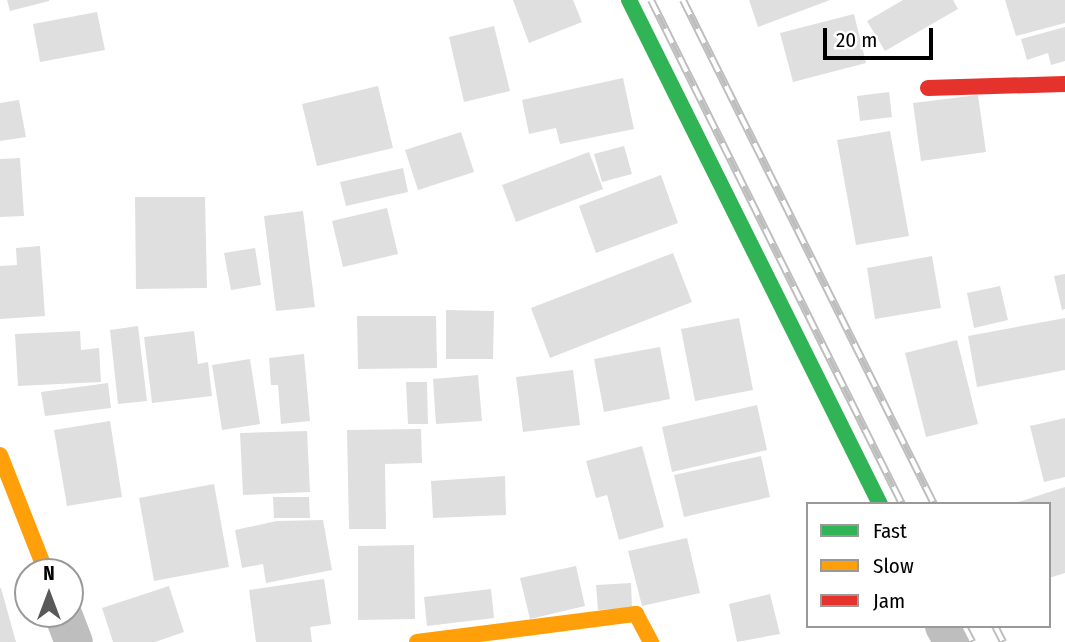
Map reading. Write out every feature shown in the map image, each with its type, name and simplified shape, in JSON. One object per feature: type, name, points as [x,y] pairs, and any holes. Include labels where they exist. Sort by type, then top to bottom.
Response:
[{"type":"street","points":[[629,0],[766,270],[879,502]]},
{"type":"street","points":[[928,88],[1065,84]]},
{"type":"street","points":[[0,455],[40,558]]},
{"type":"street","points":[[417,642],[636,614],[651,642]]},
{"type":"building","points":[[7,0],[49,0],[49,1],[10,11]]},
{"type":"building","points":[[513,0],[573,0],[582,22],[529,43]]},
{"type":"building","points":[[749,0],[830,0],[758,27]]},
{"type":"building","points":[[903,0],[953,0],[958,9],[885,51],[867,21]]},
{"type":"building","points":[[1005,0],[1065,0],[1065,23],[1016,36]]},
{"type":"building","points":[[97,12],[105,50],[40,62],[33,24]]},
{"type":"building","points":[[854,14],[866,63],[793,82],[780,33]]},
{"type":"building","points":[[494,26],[510,91],[464,102],[449,37]]},
{"type":"building","points":[[1065,27],[1065,61],[1051,65],[1048,53],[1027,60],[1021,39]]},
{"type":"building","points":[[623,78],[634,129],[560,144],[556,128],[529,134],[522,100]]},
{"type":"building","points":[[378,86],[393,148],[317,166],[302,104]]},
{"type":"building","points":[[889,92],[892,117],[860,121],[857,96]]},
{"type":"building","points":[[978,95],[986,152],[921,161],[913,103]]},
{"type":"building","points":[[19,100],[26,137],[0,141],[0,103]]},
{"type":"building","points":[[890,131],[909,236],[856,245],[837,140]]},
{"type":"building","points":[[461,132],[474,172],[418,190],[405,150]]},
{"type":"building","points":[[624,146],[632,174],[602,182],[594,154]]},
{"type":"building","points":[[589,152],[603,189],[516,222],[502,185]]},
{"type":"building","points":[[20,158],[24,216],[0,217],[0,159]]},
{"type":"building","points":[[403,168],[408,192],[346,206],[340,182]]},
{"type":"building","points":[[661,175],[678,223],[596,253],[579,206]]},
{"type":"building","points":[[135,197],[205,197],[207,288],[136,289]]},
{"type":"building","points":[[387,208],[398,254],[343,267],[332,221]]},
{"type":"building","points":[[303,211],[315,307],[276,311],[264,216]]},
{"type":"building","points":[[40,246],[45,316],[0,319],[0,266],[17,265],[16,248]]},
{"type":"building","points":[[255,248],[261,285],[231,290],[224,253]]},
{"type":"building","points":[[673,253],[692,302],[550,358],[531,308]]},
{"type":"building","points":[[932,256],[941,308],[875,319],[867,268]]},
{"type":"building","points":[[1065,274],[1065,309],[1062,310],[1054,276]]},
{"type":"building","points":[[1000,286],[1008,320],[974,328],[967,293]]},
{"type":"building","points":[[446,310],[494,311],[493,359],[446,359]]},
{"type":"building","points":[[357,316],[436,316],[437,368],[358,369]]},
{"type":"building","points":[[739,318],[753,390],[695,401],[681,329]]},
{"type":"building","points":[[1065,318],[1065,370],[977,387],[968,336]]},
{"type":"building","points":[[138,326],[147,401],[118,404],[110,330]]},
{"type":"building","points":[[80,331],[81,350],[99,348],[101,382],[18,386],[15,334]]},
{"type":"building","points":[[194,331],[198,364],[208,362],[212,396],[152,403],[144,337]]},
{"type":"building","points":[[957,340],[978,424],[926,437],[905,353]]},
{"type":"building","points":[[660,347],[670,399],[604,412],[594,359]]},
{"type":"building","points":[[304,354],[310,421],[281,424],[278,385],[271,385],[269,358]]},
{"type":"building","points":[[250,359],[260,424],[222,430],[212,365]]},
{"type":"building","points":[[573,370],[580,425],[523,432],[516,377]]},
{"type":"building","points":[[478,375],[482,421],[436,424],[433,379]]},
{"type":"building","points":[[406,382],[427,382],[428,424],[408,424]]},
{"type":"building","points":[[108,383],[111,408],[45,416],[41,392]]},
{"type":"building","points":[[757,405],[767,450],[672,472],[662,427]]},
{"type":"building","points":[[1065,418],[1065,477],[1044,482],[1030,426]]},
{"type":"building","points":[[110,421],[122,497],[67,506],[54,430]]},
{"type":"building","points":[[421,429],[422,463],[385,464],[386,529],[349,529],[347,430]]},
{"type":"building","points":[[307,431],[310,492],[243,495],[240,433]]},
{"type":"building","points":[[642,446],[664,527],[619,540],[607,495],[596,498],[586,461]]},
{"type":"building","points":[[761,456],[770,497],[684,517],[674,475]]},
{"type":"building","points":[[505,476],[506,515],[433,518],[431,481]]},
{"type":"building","points":[[214,484],[229,567],[154,581],[139,498]]},
{"type":"building","points":[[1065,487],[1065,573],[1051,577],[1051,502],[1018,502]]},
{"type":"building","points":[[273,497],[309,497],[310,518],[274,518]]},
{"type":"building","points":[[323,520],[332,570],[266,583],[263,564],[242,568],[235,530],[277,521]]},
{"type":"building","points":[[687,538],[700,593],[642,606],[628,551]]},
{"type":"building","points":[[414,545],[415,619],[358,620],[358,546]]},
{"type":"building","points":[[576,566],[585,606],[530,619],[520,578]]},
{"type":"building","points":[[324,579],[331,624],[310,627],[312,642],[256,642],[249,590]]},
{"type":"building","points":[[631,583],[632,608],[598,610],[596,585]]},
{"type":"building","points":[[169,586],[184,632],[155,642],[113,642],[102,608]]},
{"type":"building","points":[[1,588],[16,642],[0,642]]},
{"type":"building","points":[[491,589],[494,618],[427,626],[424,597]]},
{"type":"building","points":[[770,594],[780,634],[737,642],[729,604]]},
{"type":"railway","points":[[651,0],[901,502]]},
{"type":"railway","points":[[683,0],[933,502]]},
{"type":"railway","points":[[965,628],[972,642]]},
{"type":"railway","points":[[996,628],[1003,642]]},
{"type":"traffic: fast","points":[[629,0],[879,502]]},
{"type":"traffic: slow","points":[[0,455],[40,558]]},
{"type":"traffic: slow","points":[[417,642],[636,614],[651,642]]},
{"type":"traffic: jam","points":[[928,88],[1065,84]]}]
